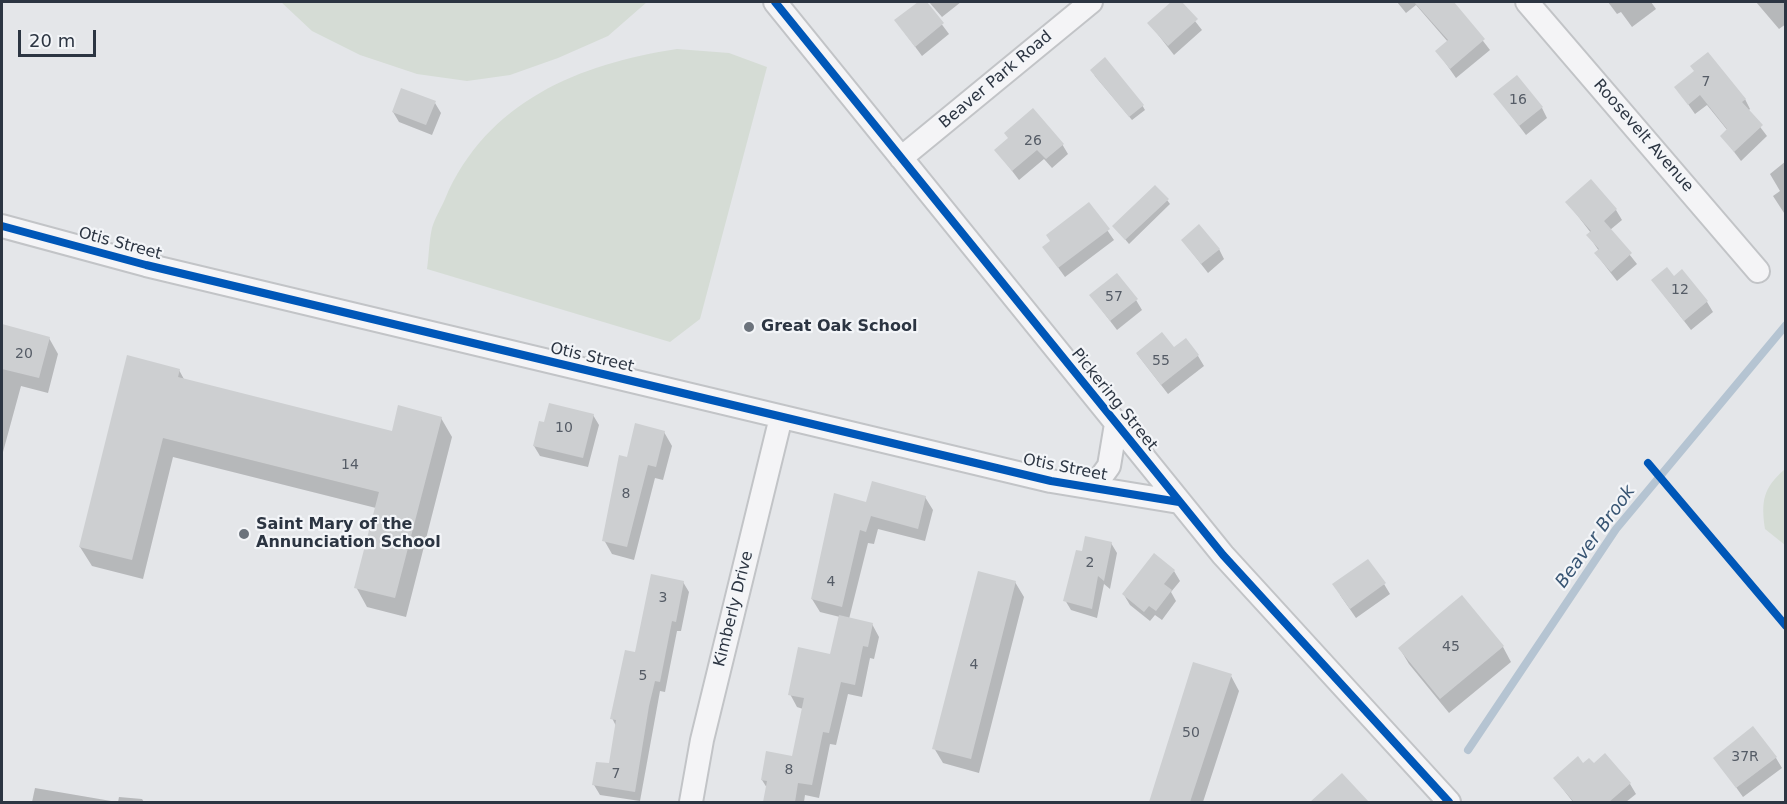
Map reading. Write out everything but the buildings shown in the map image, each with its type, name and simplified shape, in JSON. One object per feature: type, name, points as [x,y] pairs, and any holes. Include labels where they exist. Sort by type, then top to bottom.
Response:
[{"type":"street","name":"Pickering Street","points":[[775,2],[1230,564],[1449,802]]},
{"type":"street","name":"Beaver Park Road","points":[[901,158],[1091,2]]},
{"type":"street","name":"Roosevelt Avenue","points":[[1527,2],[1758,271]]},
{"type":"street","name":"Otis Street","points":[[2,226],[158,268],[1051,481],[1179,502]]},
{"type":"street","name":"Kimberly Drive","points":[[691,802],[702,740],[781,417]]},
{"type":"street","name":"Otis Street","points":[[1093,488],[1109,466],[1116,424]]},
{"type":"shaded area","points":[[281,2],[647,2],[608,36],[558,58],[510,75],[467,81],[417,74],[360,55],[312,31]]},
{"type":"shaded area","points":[[677,49],[729,53],[767,67],[700,319],[670,342],[427,269],[433,224],[463,165],[485,136],[511,112],[540,93],[572,77],[605,65]]},
{"type":"shaded area","points":[[1785,469],[1785,545],[1765,529],[1763,510],[1768,489]]},
{"type":"waterway","name":"Beaver Brook","points":[[1468,750],[1616,529],[1786,325]]},
{"type":"cycle path","points":[[775,2],[1223,555],[1449,802]]},
{"type":"cycle path","points":[[2,226],[146,265],[1051,481],[1179,502]]},
{"type":"cycle path","points":[[1648,463],[1786,626]]},
{"type":"place","name":"Great Oak School","points":[[749,327]]},
{"type":"place","name":"Saint Mary of the Annunciation School","points":[[244,534]]}]
